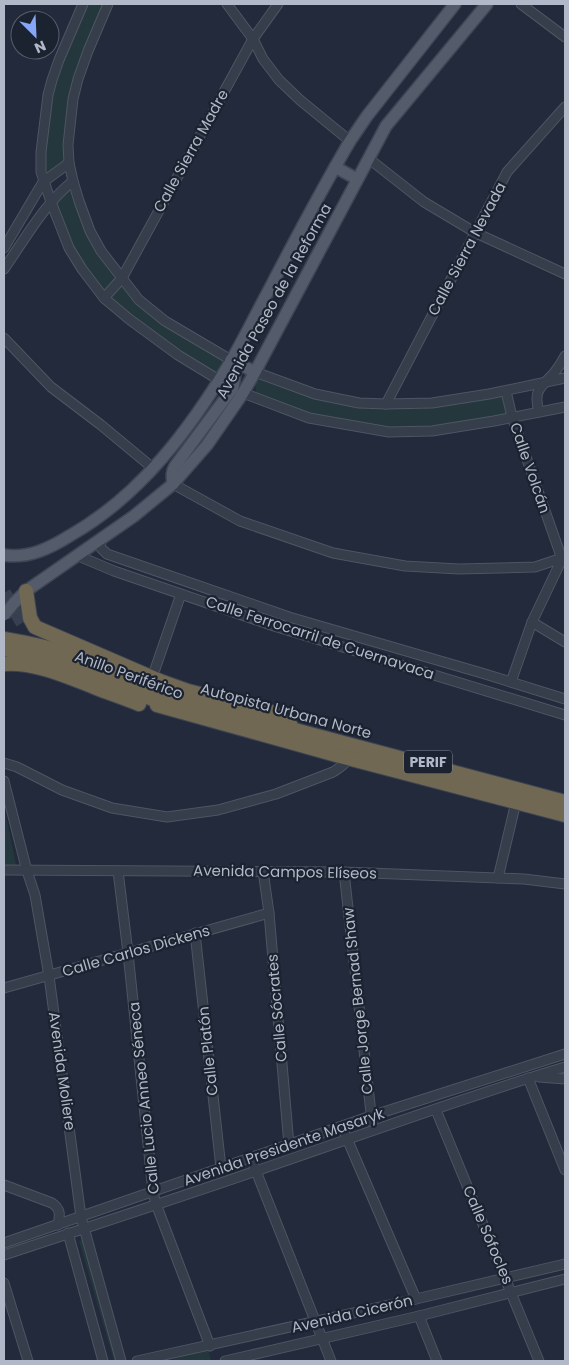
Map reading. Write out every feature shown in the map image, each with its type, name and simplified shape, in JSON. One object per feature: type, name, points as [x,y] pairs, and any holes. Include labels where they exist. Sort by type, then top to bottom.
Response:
[{"type":"highway","points":[[26,591],[30,618],[35,627],[152,678],[188,691],[271,712],[282,717],[291,726]]},
{"type":"highway","points":[[24,625],[38,638],[68,654]]},
{"type":"highway","name":"Autopista Urbana Norte","points":[[4,639],[68,654],[154,690],[186,701],[565,802]]},
{"type":"highway","name":"Autopista Urbana Norte","points":[[4,649],[58,661],[173,707],[565,811]]},
{"type":"highway","name":"Anillo Periférico","points":[[44,662],[75,671],[157,705],[344,757]]},
{"type":"highway","points":[[4,664],[34,666],[160,711],[210,726],[318,753],[344,757]]},
{"type":"highway","name":"Anillo Periférico","points":[[123,672],[171,692],[291,726]]},
{"type":"highway","name":"PERIF","points":[[291,726],[565,797]]},
{"type":"highway","name":"PERIF","points":[[344,757],[565,815]]},
{"type":"main road","name":"Avenida Paseo de la Reforma","points":[[4,555],[24,556],[45,550],[83,529],[117,503],[154,469],[189,426],[232,360],[350,141],[455,4]]},
{"type":"main road","name":"Avenida Paseo de la Reforma","points":[[173,484],[172,471],[175,466],[255,372],[386,126],[487,4]]},
{"type":"main road","points":[[360,126],[378,140]]},
{"type":"main road","points":[[335,167],[357,179]]},
{"type":"main road","points":[[232,360],[255,372]]},
{"type":"main road","points":[[232,360],[238,391]]},
{"type":"main road","points":[[219,380],[238,391]]},
{"type":"main road","points":[[4,615],[26,591],[134,516],[173,484]]},
{"type":"street","points":[[83,4],[56,67],[48,95],[41,152],[41,172],[51,202],[69,248],[82,270],[104,298],[178,355],[219,380]]},
{"type":"street","points":[[108,4],[78,80],[73,99],[68,145],[73,182],[90,231],[101,250],[139,300],[165,321],[232,360]]},
{"type":"street","points":[[227,4],[252,39],[262,59],[279,80],[350,141]]},
{"type":"street","name":"Calle Sierra Madre","points":[[104,298],[122,278],[252,39],[278,4]]},
{"type":"street","points":[[521,4],[565,37]]},
{"type":"street","name":"Calle Sierra Nevada","points":[[386,404],[507,172],[565,107]]},
{"type":"street","points":[[368,158],[424,202],[476,233],[565,274]]},
{"type":"street","points":[[4,248],[44,182],[69,163]]},
{"type":"street","points":[[4,269],[51,202],[73,182]]},
{"type":"street","points":[[4,338],[51,387],[154,469]]},
{"type":"street","points":[[539,412],[536,402],[538,389],[554,372],[565,356]]},
{"type":"street","points":[[255,372],[315,394],[358,403],[386,404],[432,403],[506,391],[565,378]]},
{"type":"street","points":[[238,391],[309,418],[390,432],[432,431],[565,407]]},
{"type":"street","name":"Calle Volcán","points":[[506,391],[512,417],[564,558]]},
{"type":"street","points":[[173,484],[240,521],[333,553],[405,566],[459,569],[535,567],[564,558]]},
{"type":"street","name":"Calle Ferrocarril de Cuernavaca","points":[[99,540],[101,548],[107,554],[289,617],[565,699]]},
{"type":"street","name":"Calle Ferrocarril de Cuernavaca","points":[[76,555],[114,571],[274,626],[565,715]]},
{"type":"street","points":[[511,682],[532,622],[564,558]]},
{"type":"street","points":[[152,678],[181,594]]},
{"type":"street","points":[[237,613],[241,600]]},
{"type":"street","points":[[532,622],[565,642]]},
{"type":"street","points":[[482,689],[485,674]]},
{"type":"street","points":[[4,763],[17,767],[62,790],[112,808],[167,817],[218,810],[276,794],[333,772],[346,762],[344,757]]},
{"type":"street","name":"Avenida Moliere","points":[[4,781],[35,895],[49,976],[81,1217],[121,1361]]},
{"type":"street","points":[[498,878],[516,802]]},
{"type":"street","name":"Avenida Campos Elíseos","points":[[4,870],[344,872],[524,878],[565,884]]},
{"type":"street","name":"Calle Lucio Anneo Séneca","points":[[118,871],[153,1192],[210,1346]]},
{"type":"street","name":"Calle Sócrates","points":[[263,871],[269,912],[289,1145]]},
{"type":"street","name":"Calle Jorge Bernad Shaw","points":[[344,872],[374,1129]]},
{"type":"street","name":"Calle Carlos Dickens","points":[[4,988],[269,912]]},
{"type":"street","name":"Calle Platón","points":[[195,933],[221,1168]]},
{"type":"street","name":"Avenida Presidente Masaryk","points":[[4,1243],[371,1116],[565,1054]]},
{"type":"street","name":"Avenida Presidente Masaryk","points":[[4,1255],[256,1171],[374,1129],[565,1067]]},
{"type":"street","points":[[565,1079],[529,1078],[565,1170]]},
{"type":"street","name":"Calle Sófocles","points":[[436,1110],[539,1361]]},
{"type":"street","points":[[343,1127],[416,1299]]},
{"type":"street","points":[[251,1158],[331,1361]]},
{"type":"street","points":[[4,1185],[57,1206],[60,1212],[58,1224]]},
{"type":"street","points":[[68,1233],[103,1361]]},
{"type":"street","name":"Avenida Cicerón","points":[[137,1361],[210,1346],[565,1264]]},
{"type":"street","name":"Avenida Cicerón","points":[[226,1361],[419,1316],[565,1279]]},
{"type":"street","points":[[4,1283],[28,1361]]},
{"type":"street","points":[[419,1316],[437,1361]]},
{"type":"green space","points":[[84,4],[109,4],[78,82],[72,163],[47,176],[43,147],[51,83]]},
{"type":"green space","points":[[73,186],[92,236],[136,297],[231,360],[219,380],[177,354],[105,296],[75,250],[52,199]]},
{"type":"green space","points":[[255,372],[315,394],[386,404],[506,391],[512,417],[432,431],[353,426],[256,399]]},
{"type":"green space","points":[[4,806],[17,869],[4,869]]},
{"type":"green space","points":[[85,1238],[121,1361],[114,1361],[79,1241]]},
{"type":"green space","points":[[208,1349],[211,1361],[168,1361]]},
{"type":"tunnel","points":[[4,593],[24,625]]}]
